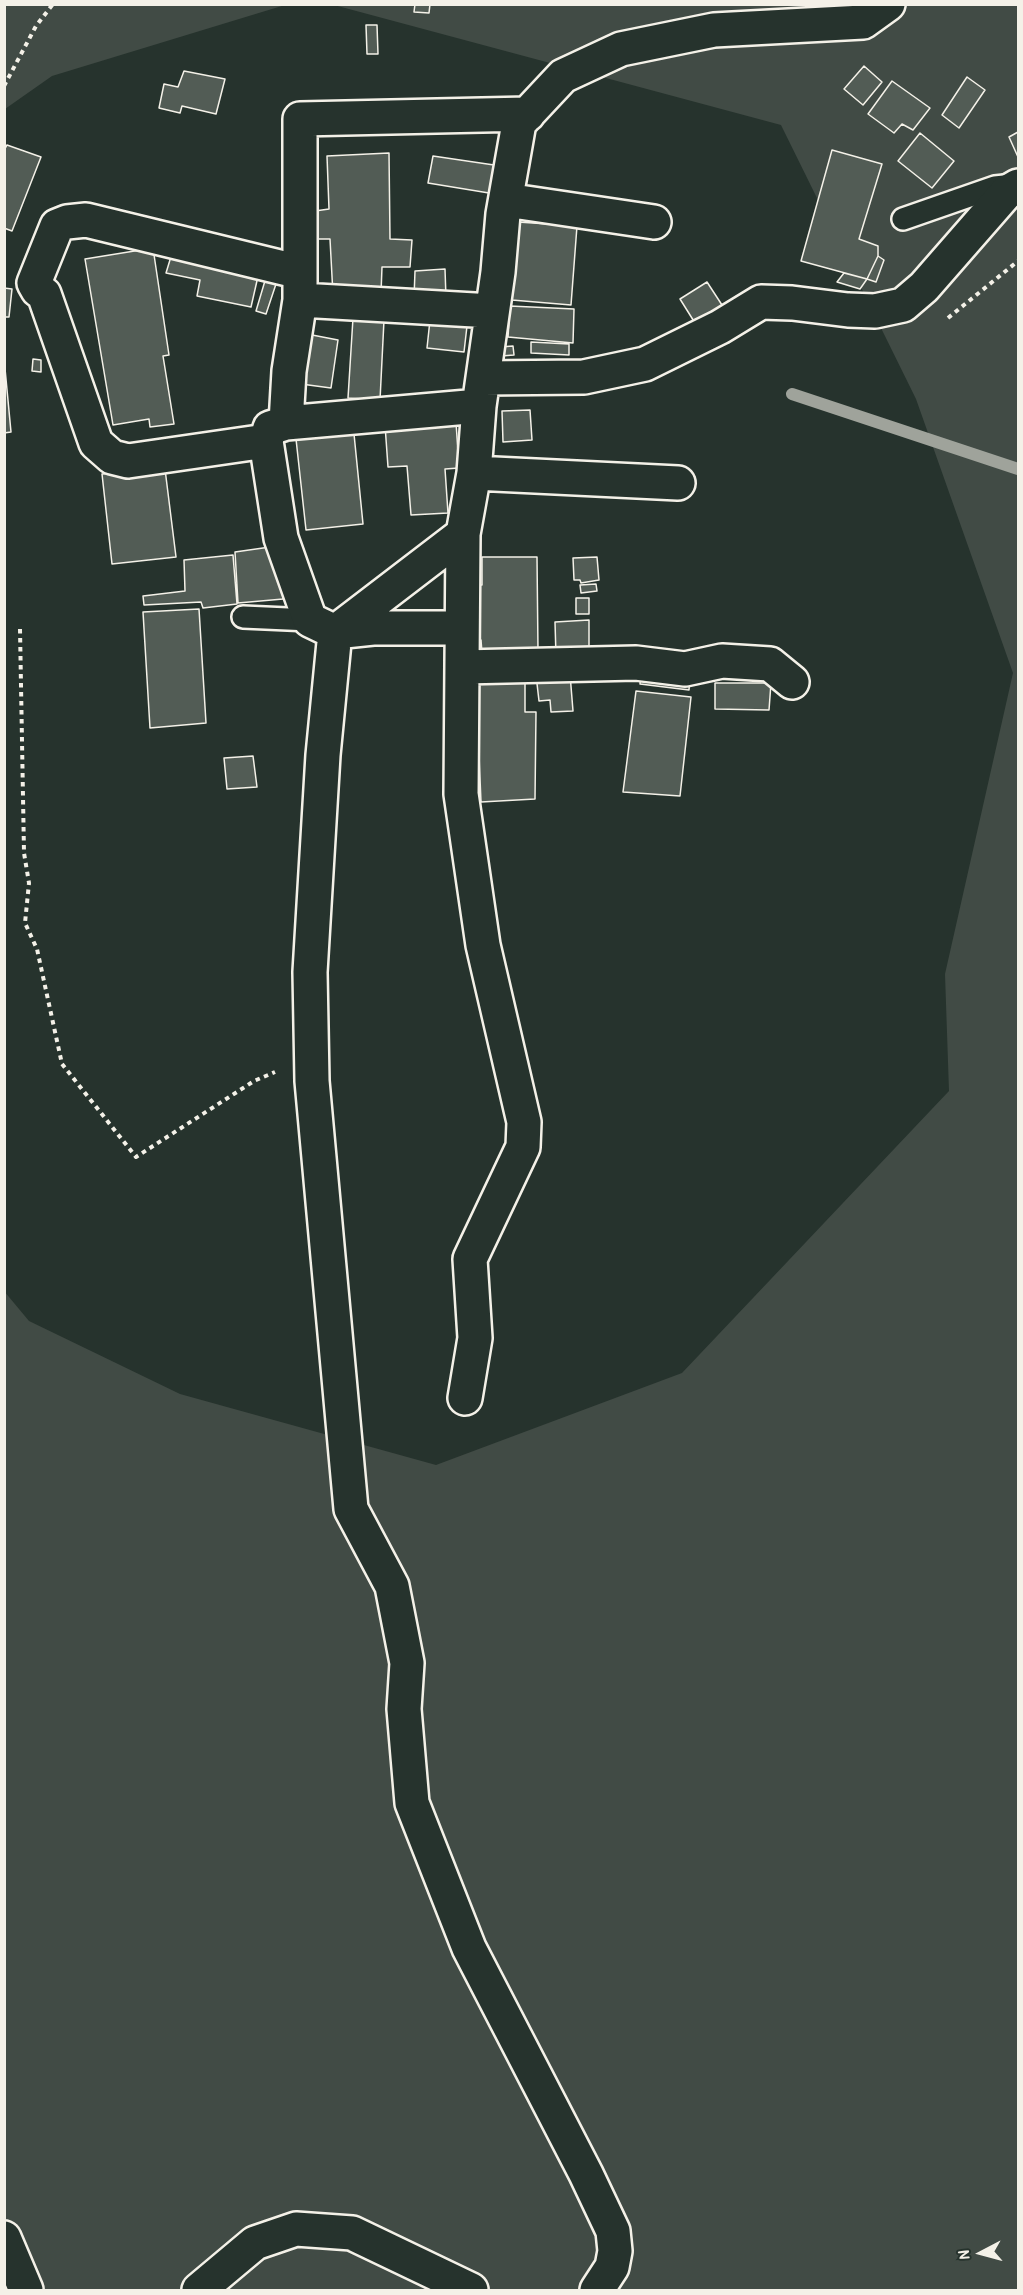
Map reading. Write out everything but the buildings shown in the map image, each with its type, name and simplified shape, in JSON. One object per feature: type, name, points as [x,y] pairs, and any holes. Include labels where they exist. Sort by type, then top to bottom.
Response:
[{"type":"street","points":[[465,1398],[475,1338],[470,1258],[523,1147],[524,1122],[483,945],[461,795],[463,534],[474,473],[481,392],[506,200],[519,123],[564,76],[621,49],[714,30],[863,22],[888,4]]},
{"type":"street","points":[[528,114],[300,119],[300,286],[289,371],[276,432],[281,538],[323,626],[323,755],[311,960],[312,1081],[351,1509],[392,1586],[407,1663],[405,1709],[412,1803],[469,1948],[586,2174],[612,2231],[615,2252],[612,2267],[597,2290]]},
{"type":"street","points":[[492,311],[300,286],[86,220],[57,226],[34,283],[44,294],[96,443],[112,457],[128,461],[481,392],[584,377],[645,364],[720,327],[761,302],[875,311],[903,305],[924,287],[1006,193],[1018,185]]},
{"type":"street","points":[[506,200],[654,222]]},
{"type":"street","points":[[474,473],[678,483]]},
{"type":"street","points":[[323,626],[463,534]]},
{"type":"street","points":[[323,626],[461,628]]},
{"type":"street","points":[[463,667],[636,663],[685,669],[722,661],[770,664],[792,682]]},
{"type":"street","points":[[199,2290],[255,2243],[296,2229],[352,2233],[471,2290]]},
{"type":"street","points":[[4,2238],[26,2290]]},
{"type":"lane","points":[[903,219],[995,188],[1018,185]]},
{"type":"lane","points":[[243,617],[323,626]]},
{"type":"path","points":[[4,86],[36,27],[53,4]]},
{"type":"path","points":[[20,629],[24,853],[29,883],[25,923],[37,949],[62,1064],[136,1157],[254,1081],[312,1056]]},
{"type":"shaded area","points":[[5,4],[285,5],[52,76],[5,109]]},
{"type":"shaded area","points":[[334,5],[1018,5],[1018,2290],[5,2290],[4,1291],[29,1321],[180,1394],[436,1465],[682,1373],[949,1091],[945,974],[1013,673],[916,399],[781,125]]},
{"type":"waterway","points":[[792,394],[1018,469]]}]
